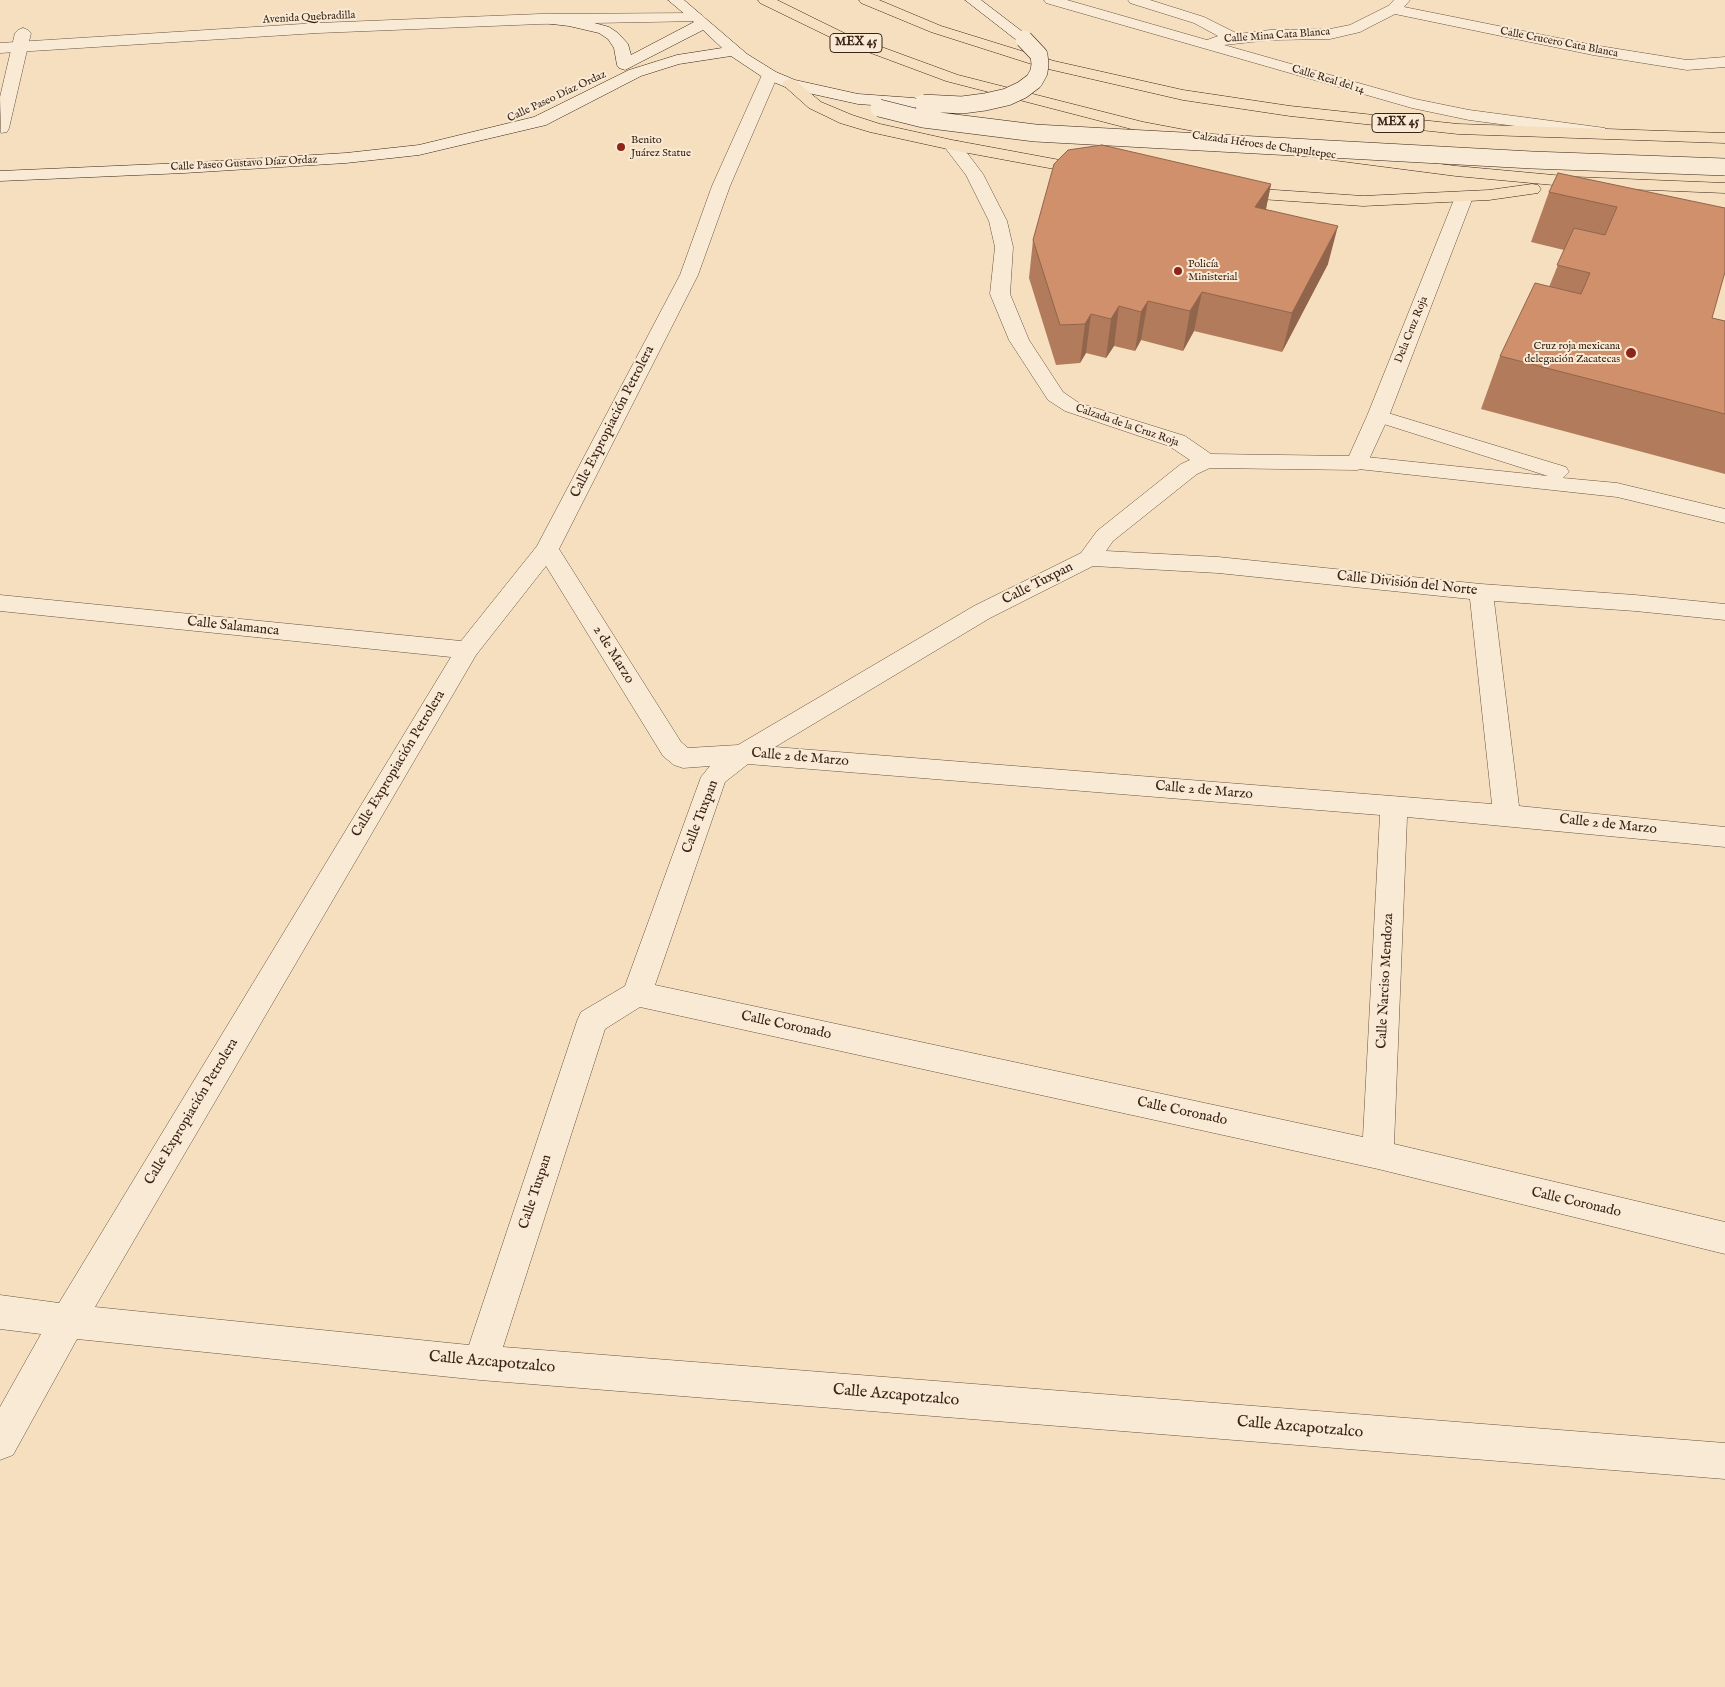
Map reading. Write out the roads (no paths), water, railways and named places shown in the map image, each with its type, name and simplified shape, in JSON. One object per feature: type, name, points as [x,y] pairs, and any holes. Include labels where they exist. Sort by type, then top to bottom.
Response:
[{"type":"main road","name":"Calzada Héroes de Chapultepec","points":[[765,0],[841,37],[952,78],[1143,127],[1225,143],[1456,171],[1575,182],[1725,188]]},
{"type":"main road","name":"MEX 45","points":[[866,0],[936,29],[1050,65],[1183,95],[1290,111],[1458,129],[1725,138]]},
{"type":"main road","points":[[780,79],[815,106],[846,119],[952,146],[1106,174]]},
{"type":"main road","points":[[1212,191],[1363,201],[1489,195],[1575,182]]},
{"type":"street","points":[[675,0],[701,20],[741,57],[780,79],[858,100],[880,108],[923,118],[1035,133],[1532,160],[1725,167]]},
{"type":"street","points":[[858,100],[962,105],[1006,97],[1022,90],[1034,81],[1040,64],[1039,55],[1024,39],[972,0]]},
{"type":"street","name":"Calle Real del 14","points":[[1051,0],[1412,103],[1468,115],[1610,134]]},
{"type":"street","points":[[1135,0],[1199,20],[1234,38]]},
{"type":"street","name":"Calle Mina Cata Blanca","points":[[1203,43],[1234,38],[1330,34],[1355,28],[1398,5]]},
{"type":"street","name":"Calle Crucero Cata Blanca","points":[[1398,5],[1602,52],[1688,65],[1725,62]]},
{"type":"street","name":"Avenida Quebradilla","points":[[0,48],[22,40],[230,21],[573,7],[598,11]]},
{"type":"street","points":[[598,11],[701,20]]},
{"type":"street","name":"Avenida Quebradilla","points":[[0,34],[22,40],[540,19],[598,11]]},
{"type":"street","points":[[540,19],[569,21],[604,30],[613,36],[622,47],[625,65]]},
{"type":"street","name":"Calle Paseo Díaz Ordaz","points":[[486,134],[513,115],[558,99],[625,65],[701,20]]},
{"type":"street","points":[[1,128],[22,40]]},
{"type":"street","name":"Calle Paseo Díaz Ordaz","points":[[486,134],[540,121],[586,100],[635,74],[677,60],[734,51]]},
{"type":"street","name":"Calle Expropiación Petrolera","points":[[0,1442],[68,1321],[466,650],[547,549],[689,275],[721,186],[780,79]]},
{"type":"street","name":"Calle Paseo Gustavo Díaz Ordaz","points":[[0,176],[184,168],[346,158],[419,150],[486,134]]},
{"type":"street","name":"Calzada de la Cruz Roja","points":[[952,146],[974,174],[998,220],[1004,247],[1000,294],[1019,340],[1055,396],[1072,406],[1177,441],[1206,461]]},
{"type":"street","name":"Dela Cruz Roja","points":[[1357,463],[1378,416],[1464,197]]},
{"type":"street","points":[[1378,416],[1617,490],[1725,516]]},
{"type":"street","points":[[1206,461],[1357,463],[1617,490]]},
{"type":"street","name":"Calle Tuxpan","points":[[480,1363],[592,1021],[637,994],[714,776],[743,754],[982,612],[1089,558],[1105,536],[1189,469],[1206,461]]},
{"type":"street","name":"2 de Marzo","points":[[547,549],[672,749],[683,758]]},
{"type":"street","name":"Calle División del Norte","points":[[1089,558],[1218,564],[1481,592],[1635,603],[1725,612]]},
{"type":"street","points":[[1481,592],[1507,815]]},
{"type":"street","name":"Calle Salamanca","points":[[0,603],[466,650]]},
{"type":"street","name":"Calle 2 de Marzo","points":[[683,758],[743,754],[1507,815],[1725,837]]},
{"type":"street","name":"Calle Narciso Mendoza","points":[[1378,1155],[1394,807]]},
{"type":"street","name":"Calle Coronado","points":[[637,994],[1378,1155],[1725,1238]]},
{"type":"street","name":"Calle Azcapotzalco","points":[[0,1312],[68,1321],[480,1363],[1725,1461]]},
{"type":"place","name":"Benito Juárez Statue","points":[[621,147]]},
{"type":"place","name":"Policía Ministerial","points":[[1178,271]]},
{"type":"place","name":"Cruz roja mexicana delegación Zacatecas","points":[[1631,353]]}]
